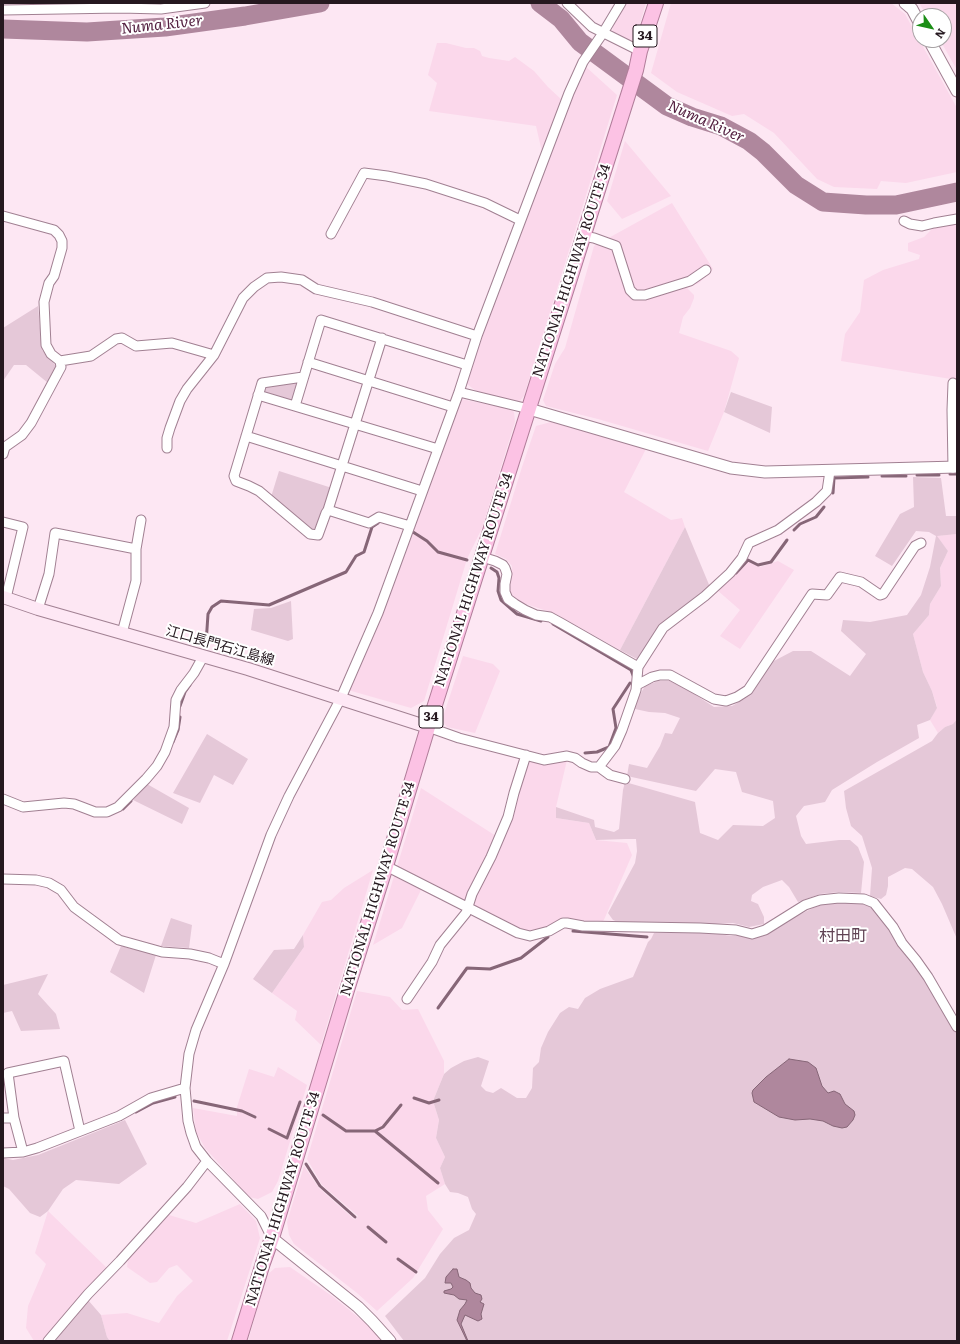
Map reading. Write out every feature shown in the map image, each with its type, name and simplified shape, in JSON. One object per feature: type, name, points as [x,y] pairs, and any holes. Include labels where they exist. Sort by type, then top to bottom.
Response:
[{"type":"highway","name":"NATIONAL HIGHWAY ROUTE 34","points":[[239,1341],[272,1238],[428,727],[656,3]]},
{"type":"main road","name":"江口長門石江島線","points":[[5,598],[341,698],[428,727]]},
{"type":"street","points":[[3,10],[120,8],[160,9],[205,3]]},
{"type":"street","points":[[567,3],[592,27],[640,51]]},
{"type":"street","points":[[390,1341],[358,1307],[272,1238],[261,1216],[206,1161],[196,1147],[188,1121],[185,1088],[188,1054],[196,1030],[224,964],[273,831],[289,796],[341,698],[378,613],[438,449],[477,336],[569,93],[583,62],[621,3]]},
{"type":"street","points":[[933,48],[957,91]]},
{"type":"street","points":[[331,234],[364,174],[387,176],[426,184],[485,203],[520,220]]},
{"type":"street","points":[[3,216],[54,230],[62,241],[62,248],[54,276],[49,283],[44,302],[46,344],[51,354],[60,361],[61,367],[38,411],[22,435],[5,447],[3,454]]},
{"type":"street","points":[[904,221],[910,224],[922,226],[957,219]]},
{"type":"street","points":[[583,236],[594,238],[616,246],[630,290],[635,295],[645,296],[690,281],[706,270]]},
{"type":"street","points":[[167,448],[167,438],[180,401],[187,389],[214,355],[242,298],[267,278],[281,277],[302,280],[316,289],[372,302],[477,336]]},
{"type":"street","points":[[295,406],[321,320],[468,365]]},
{"type":"street","points":[[60,361],[90,356],[116,339],[122,338],[136,346],[172,343],[214,355]]},
{"type":"street","points":[[304,377],[262,383],[234,476],[236,481],[259,491],[310,534],[318,535],[328,510],[356,424],[382,338]]},
{"type":"street","points":[[308,362],[453,407]]},
{"type":"street","points":[[458,392],[529,409],[731,468],[765,472],[830,471],[955,467],[953,383]]},
{"type":"street","points":[[258,395],[438,449]]},
{"type":"street","points":[[246,436],[422,491]]},
{"type":"street","points":[[599,767],[615,746],[636,690],[638,666],[663,628],[705,596],[730,573],[742,558],[749,543],[778,530],[816,502],[827,491],[830,471]]},
{"type":"street","points":[[328,510],[369,523],[380,517],[410,526]]},
{"type":"street","points":[[122,633],[136,582],[136,548],[141,520]]},
{"type":"street","points":[[3,522],[23,527],[5,598]]},
{"type":"street","points":[[38,609],[49,574],[55,533],[136,548]]},
{"type":"street","points":[[637,685],[652,676],[670,675],[714,699],[726,701],[737,697],[748,690],[812,594],[827,595],[840,577],[861,582],[880,595],[883,594],[915,546],[921,543]]},
{"type":"street","points":[[482,557],[495,561],[506,568],[505,592],[508,599],[515,604],[536,615],[550,617],[638,666]]},
{"type":"street","points":[[3,799],[23,807],[64,803],[74,804],[95,812],[107,812],[118,807],[146,779],[157,766],[165,752],[174,727],[176,700],[203,657]]},
{"type":"street","points":[[428,727],[459,738],[544,760],[567,756],[575,758],[590,767],[599,767],[610,775],[625,779]]},
{"type":"street","points":[[407,999],[432,962],[440,945],[466,913],[472,894],[491,857],[508,817],[526,755]]},
{"type":"street","points":[[386,866],[518,933],[530,936],[549,931],[563,923],[590,927],[700,928],[736,930],[752,934],[765,930],[805,905],[820,900],[839,898],[864,899],[874,903],[893,927],[902,943],[928,978],[957,1027]]},
{"type":"street","points":[[3,879],[36,880],[49,883],[61,890],[74,907],[119,940],[162,952],[190,954],[209,958],[224,964]]},
{"type":"street","points":[[23,1152],[14,1118],[8,1073],[64,1061],[80,1131]]},
{"type":"street","points":[[3,1153],[23,1152],[119,1116],[151,1098],[185,1088]]},
{"type":"street","points":[[3,1118],[14,1118]]},
{"type":"street","points":[[48,1341],[88,1294],[187,1187],[206,1161]]},
{"type":"shaded area","points":[[626,3],[646,3],[634,44],[612,33],[614,23]]},
{"type":"shaded area","points":[[671,3],[891,3],[905,14],[912,27],[912,48],[924,48],[957,108],[957,172],[906,183],[881,181],[877,189],[834,187],[817,179],[774,133],[744,114],[732,116],[677,92],[651,73]]},
{"type":"shaded area","points":[[919,3],[957,3],[957,70],[945,48],[952,48],[952,8],[922,8]]},
{"type":"shaded area","points":[[437,43],[446,43],[466,48],[474,48],[480,51],[482,56],[489,58],[509,61],[515,57],[534,71],[562,100],[542,152],[536,126],[429,111],[437,83],[428,75]]},
{"type":"shaded area","points":[[585,66],[617,95],[524,396],[519,402],[477,392],[466,383],[527,212],[574,89]]},
{"type":"shaded area","points":[[625,141],[671,196],[622,219],[607,201]]},
{"type":"shaded area","points":[[672,203],[713,269],[699,283],[687,288],[694,295],[694,298],[690,308],[683,317],[679,333],[731,351],[739,358],[724,412],[708,451],[598,419],[546,406],[543,400],[555,364],[565,348],[594,246]]},
{"type":"shaded area","points":[[957,222],[957,380],[841,361],[845,334],[860,312],[864,280],[883,270],[919,259],[920,255],[908,251],[908,243],[924,237],[934,227]]},
{"type":"shaded area","points":[[38,306],[42,350],[56,366],[48,383],[26,365],[14,365],[3,381],[3,328]]},
{"type":"shaded area","points":[[295,381],[298,385],[293,398],[290,400],[264,393],[266,385]]},
{"type":"shaded area","points":[[731,392],[772,407],[770,433],[724,412]]},
{"type":"shaded area","points":[[461,399],[510,409],[514,412],[515,422],[482,528],[467,559],[424,701],[411,708],[348,690]]},
{"type":"shaded area","points":[[551,422],[646,449],[624,492],[671,520],[682,518],[685,527],[620,650],[556,614],[520,602],[513,596],[510,590],[512,566],[506,559],[495,554],[536,426]]},
{"type":"shaded area","points":[[279,471],[332,488],[325,507],[321,511],[317,527],[312,530],[271,497]]},
{"type":"shaded area","points":[[913,477],[941,478],[946,516],[957,516],[957,534],[937,536],[948,551],[940,568],[941,586],[930,604],[929,615],[913,634],[923,672],[932,691],[937,708],[930,720],[917,725],[919,738],[832,790],[825,802],[804,806],[796,816],[801,836],[806,844],[850,840],[858,847],[864,862],[861,893],[839,892],[820,894],[798,902],[789,887],[782,880],[763,887],[752,895],[751,901],[758,904],[764,917],[764,924],[749,927],[733,923],[696,925],[665,922],[623,924],[613,920],[608,913],[635,863],[637,851],[636,839],[596,840],[589,823],[556,818],[556,807],[594,820],[595,827],[614,832],[619,829],[625,782],[695,802],[700,833],[718,840],[733,825],[763,826],[775,818],[773,801],[742,792],[736,772],[715,769],[696,791],[627,776],[629,764],[647,768],[660,746],[665,733],[672,734],[680,718],[665,713],[635,709],[635,703],[645,686],[658,681],[670,681],[691,692],[714,707],[732,706],[751,695],[772,662],[793,651],[811,651],[850,676],[866,654],[841,631],[843,620],[870,622],[907,615],[921,595],[930,567],[936,536],[929,532],[916,531],[892,566],[875,556],[900,514],[914,507]]},
{"type":"shaded area","points":[[685,527],[710,587],[658,628],[637,659],[620,650]]},
{"type":"shaded area","points":[[957,534],[957,719],[953,724],[945,727],[938,733],[930,720],[937,707],[932,691],[923,672],[913,634],[929,615],[930,604],[941,586],[940,568],[948,551],[936,536]]},
{"type":"shaded area","points":[[745,560],[760,567],[778,561],[794,570],[740,649],[720,636],[740,610],[717,590]]},
{"type":"shaded area","points":[[291,601],[293,639],[288,641],[251,630],[254,609],[271,608]]},
{"type":"shaded area","points":[[463,656],[493,664],[500,671],[475,733],[447,727],[444,723],[443,717]]},
{"type":"shaded area","points":[[957,719],[957,939],[933,887],[912,869],[905,868],[888,877],[886,895],[881,899],[870,896],[872,868],[862,836],[851,826],[846,808],[844,791],[932,741],[938,733],[945,727],[953,724]]},
{"type":"shaded area","points":[[207,734],[248,759],[233,785],[214,775],[200,803],[173,793]]},
{"type":"shaded area","points":[[567,760],[556,807],[556,818],[589,823],[596,840],[627,843],[632,855],[603,922],[580,922],[563,917],[545,929],[525,931],[474,906],[475,894],[512,816],[528,762]]},
{"type":"shaded area","points":[[147,784],[189,808],[182,824],[133,800]]},
{"type":"shaded area","points":[[421,788],[496,836],[460,909],[421,890],[402,928],[373,945]]},
{"type":"shaded area","points":[[373,870],[321,1045],[295,1020],[297,1011],[272,993],[304,947],[303,935],[322,902],[331,900],[344,888]]},
{"type":"shaded area","points":[[845,901],[861,903],[871,907],[880,914],[924,977],[957,1032],[957,1341],[404,1341],[385,1316],[425,1278],[440,1254],[454,1238],[469,1230],[476,1214],[472,1209],[468,1197],[450,1192],[445,1184],[440,1168],[445,1157],[436,1138],[439,1120],[433,1101],[444,1074],[451,1068],[464,1061],[478,1057],[489,1061],[481,1086],[486,1091],[493,1093],[501,1088],[517,1098],[526,1098],[532,1088],[533,1068],[539,1062],[541,1048],[548,1032],[560,1013],[569,1007],[578,1009],[585,998],[600,989],[633,977],[648,942],[654,933],[715,933],[730,936],[766,933],[776,926],[813,908],[827,903]]},
{"type":"shaded area","points":[[171,918],[192,925],[189,948],[161,946]]},
{"type":"shaded area","points":[[303,935],[304,947],[272,993],[253,979],[274,950],[294,949]]},
{"type":"shaded area","points":[[121,946],[156,955],[144,993],[110,972]]},
{"type":"shaded area","points":[[48,974],[38,994],[56,1014],[60,1029],[21,1031],[12,1011],[3,1013],[3,985]]},
{"type":"shaded area","points":[[357,991],[390,997],[402,1010],[418,1009],[444,1061],[444,1074],[433,1101],[439,1120],[436,1138],[445,1157],[440,1168],[445,1184],[426,1196],[428,1210],[443,1229],[413,1278],[377,1311],[357,1293],[294,1244],[289,1235],[287,1222],[304,1166],[319,1188],[355,1220],[358,1216],[322,1185],[307,1159]]},
{"type":"shaded area","points":[[789,1059],[808,1062],[816,1068],[822,1086],[828,1093],[834,1091],[840,1094],[845,1104],[854,1111],[855,1115],[847,1127],[842,1128],[833,1126],[823,1121],[810,1119],[795,1120],[779,1117],[754,1102],[752,1093],[753,1090],[766,1077]]},
{"type":"shaded area","points":[[278,1067],[307,1085],[278,1181],[272,1192],[258,1199],[249,1197],[205,1148],[196,1132],[193,1108],[237,1116],[237,1107],[249,1069],[274,1077]]},
{"type":"shaded area","points":[[125,1120],[147,1164],[119,1184],[76,1180],[63,1189],[48,1211],[40,1217],[30,1213],[9,1189],[3,1186],[3,1158],[13,1160],[38,1155]]},
{"type":"shaded area","points":[[240,1204],[256,1221],[260,1238],[227,1341],[110,1341],[107,1337],[101,1315],[127,1313],[159,1323],[177,1296],[193,1281],[177,1265],[169,1268],[157,1282],[150,1283],[127,1267],[128,1259],[169,1215],[196,1223]]},
{"type":"shaded area","points":[[48,1211],[107,1268],[44,1341],[34,1341],[26,1328],[28,1306],[46,1264],[35,1253]]},
{"type":"shaded area","points":[[290,1267],[332,1296],[369,1326],[382,1341],[248,1341],[267,1275],[275,1268]]},
{"type":"shaded area","points":[[453,1269],[457,1269],[459,1277],[470,1283],[471,1288],[475,1293],[481,1295],[482,1299],[480,1302],[484,1304],[481,1314],[482,1319],[478,1321],[465,1315],[461,1324],[468,1341],[457,1320],[460,1310],[467,1300],[459,1299],[454,1295],[444,1293],[444,1291],[453,1287],[451,1283],[445,1283],[446,1277]]},
{"type":"shaded area","points":[[88,1300],[101,1315],[107,1337],[110,1341],[54,1341]]},
{"type":"waterway","name":"Numa River","points":[[3,29],[87,32],[165,27],[245,16],[320,3]]},
{"type":"waterway","name":"Numa River","points":[[540,3],[561,19],[580,42],[667,106],[692,117],[721,126],[749,141],[763,152],[796,185],[823,202],[866,205],[896,205],[957,192]]},
{"type":"waterway","points":[[950,474],[957,474]]},
{"type":"waterway","points":[[917,475],[939,475]]},
{"type":"waterway","points":[[882,476],[906,476]]},
{"type":"waterway","points":[[833,493],[834,478],[868,477]]},
{"type":"waterway","points":[[794,530],[800,524],[816,517],[824,507]]},
{"type":"waterway","points":[[206,644],[208,614],[212,607],[221,601],[269,605],[346,572],[356,556],[364,552],[372,527],[378,523]]},
{"type":"waterway","points":[[413,532],[427,541],[438,552],[467,560]]},
{"type":"waterway","points":[[736,573],[748,560],[758,565],[771,562],[787,540]]},
{"type":"waterway","points":[[491,568],[497,572],[499,578],[498,591],[501,600],[517,614],[541,621]]},
{"type":"waterway","points":[[553,624],[631,670],[634,678]]},
{"type":"waterway","points":[[585,753],[597,752],[609,747],[616,728],[613,709],[630,683]]},
{"type":"waterway","points":[[180,706],[185,692],[190,685]]},
{"type":"waterway","points":[[173,742],[178,730],[180,717]]},
{"type":"waterway","points":[[123,809],[131,801]]},
{"type":"waterway","points":[[573,931],[647,937]]},
{"type":"waterway","points":[[438,1008],[467,968],[490,969],[521,958],[548,937]]},
{"type":"waterway","points":[[136,1112],[153,1103],[175,1097]]},
{"type":"waterway","points":[[414,1098],[429,1103],[439,1100]]},
{"type":"waterway","points":[[194,1101],[242,1111],[255,1117]]},
{"type":"waterway","points":[[269,1129],[287,1138],[300,1102]]},
{"type":"waterway","points":[[323,1115],[346,1131],[375,1131],[383,1127],[401,1105]]},
{"type":"waterway","points":[[375,1131],[438,1183]]},
{"type":"waterway","points":[[306,1164],[320,1186],[355,1217]]},
{"type":"waterway","points":[[368,1227],[386,1242]]},
{"type":"waterway","points":[[398,1259],[416,1272]]},
{"type":"district","name":"村田町","points":[[843,936]]}]
